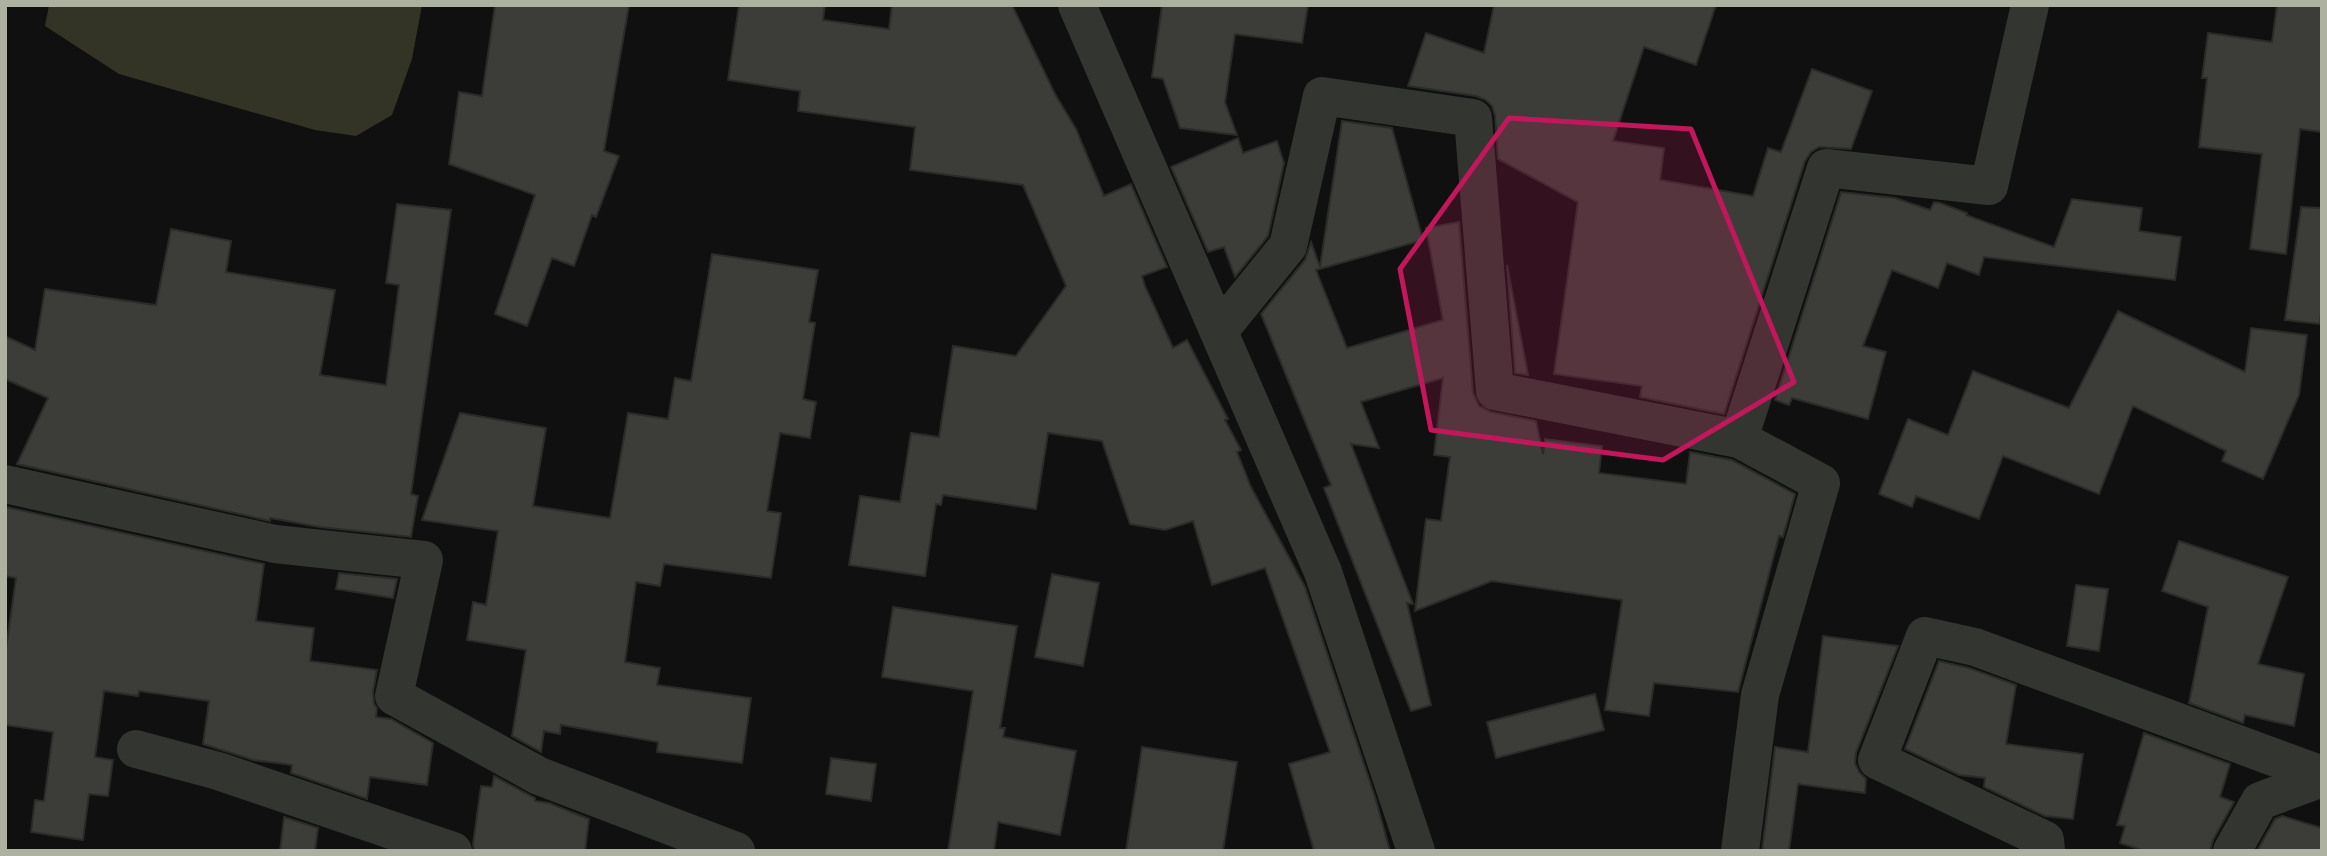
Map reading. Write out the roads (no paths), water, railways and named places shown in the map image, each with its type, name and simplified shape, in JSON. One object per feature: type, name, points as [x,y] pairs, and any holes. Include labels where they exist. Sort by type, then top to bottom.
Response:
[{"type":"street","points":[[1077,5],[1323,572],[1416,851]]},
{"type":"street","points":[[1739,439],[1826,168],[1989,186],[2030,5]]},
{"type":"street","points":[[1219,331],[1288,246],[1322,96],[1473,118],[1496,391],[1739,439],[1821,483],[1760,695],[1740,851]]},
{"type":"street","points":[[5,484],[275,544],[424,560],[394,696],[539,776],[736,851]]},
{"type":"street","points":[[2046,851],[2045,840],[1877,760],[1925,636],[1975,647],[2322,777]]},
{"type":"street","points":[[136,748],[218,771],[453,851]]},
{"type":"street","points":[[2232,851],[2260,801],[2322,777]]}]
